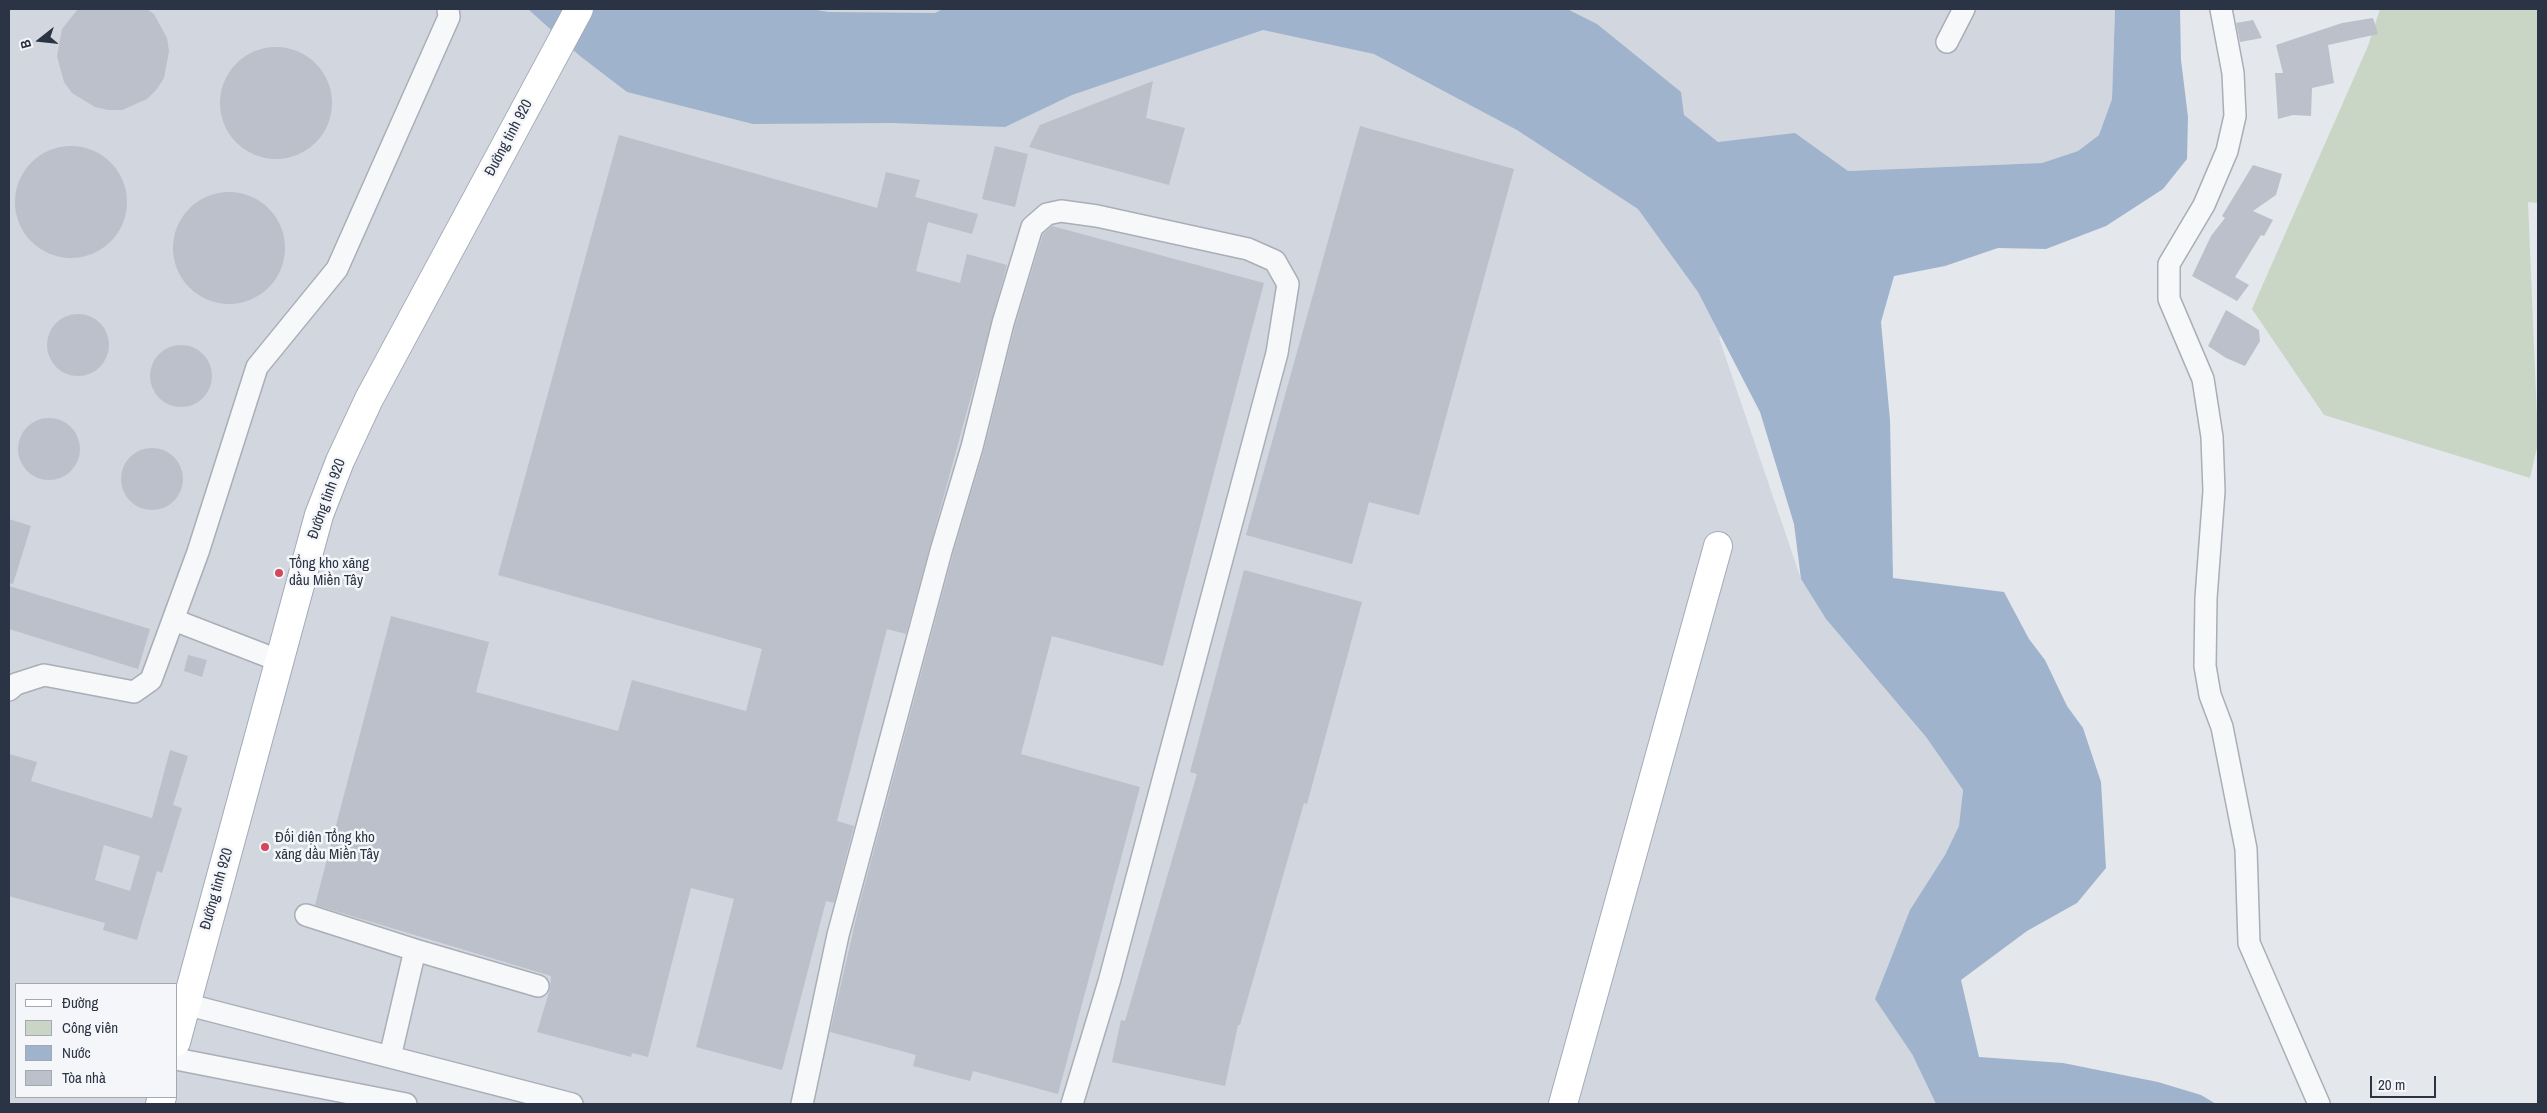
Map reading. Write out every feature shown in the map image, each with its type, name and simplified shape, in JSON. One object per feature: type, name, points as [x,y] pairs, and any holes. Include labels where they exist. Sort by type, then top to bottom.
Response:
[{"type":"main road","name":"Đường tỉnh 920","points":[[178,1034],[318,516],[340,461],[369,399],[579,9]]},
{"type":"main road","points":[[1563,1104],[1718,546]]},
{"type":"street","points":[[9,690],[16,684],[44,675],[134,692],[152,680],[198,552],[257,367],[336,269],[449,17],[448,9]]},
{"type":"street","points":[[1946,42],[1964,9]]},
{"type":"street","points":[[2221,9],[2234,73],[2235,116],[2227,151],[2204,205],[2168,264],[2169,299],[2203,379],[2212,437],[2214,491],[2206,598],[2205,666],[2210,696],[2222,727],[2246,849],[2249,943],[2320,1104]]},
{"type":"street","points":[[802,1104],[838,934],[941,551],[972,447],[1005,314],[1032,227],[1046,214],[1061,211],[1097,216],[1248,249],[1275,261],[1288,284],[1277,353],[1109,982],[1072,1104]]},
{"type":"street","points":[[174,620],[280,661]]},
{"type":"street","points":[[306,915],[415,950],[538,986]]},
{"type":"street","points":[[390,1057],[415,950]]},
{"type":"street","points":[[185,1004],[572,1104]]},
{"type":"street","points":[[178,1058],[406,1104]]},
{"type":"shaded area","points":[[9,9],[2115,9],[2112,99],[2099,135],[2078,151],[2042,163],[1848,171],[1719,338],[1801,579],[1826,619],[1926,737],[1963,790],[1960,826],[1945,855],[1912,1054],[1936,1104],[9,1104]]},
{"type":"green space","points":[[2380,9],[2538,9],[2538,203],[2528,202],[2538,443],[2530,478],[2324,415],[2252,309],[2368,46]]},
{"type":"water","points":[[528,9],[810,9],[829,12],[935,13],[943,9],[1567,9],[1597,24],[1681,92],[1684,115],[1718,142],[1795,133],[1848,171],[2042,163],[2078,151],[2099,135],[2112,99],[2115,9],[2180,9],[2181,60],[2188,117],[2187,159],[2163,189],[2106,226],[2046,249],[1998,248],[1945,266],[1894,276],[1881,322],[1890,420],[1893,578],[2004,592],[2029,639],[2045,660],[2067,706],[2083,728],[2101,782],[2106,868],[2077,903],[2027,931],[1961,980],[1979,1057],[2063,1063],[2158,1082],[2201,1095],[2216,1104],[1936,1104],[1912,1054],[1875,999],[1910,910],[1945,855],[1959,826],[1963,790],[1926,737],[1826,619],[1801,579],[1794,524],[1760,412],[1698,292],[1638,209],[1517,130],[1374,54],[1263,30],[1072,95],[1005,127],[892,123],[753,124],[627,92],[580,56]]},
{"type":"building","points":[[78,9],[147,9],[154,14],[167,38],[169,51],[164,78],[147,99],[122,110],[108,110],[95,107],[72,93],[64,82],[57,56],[62,29]]},
{"type":"building","points":[[2373,18],[2378,34],[2328,45],[2334,83],[2312,88],[2311,116],[2293,115],[2278,119],[2275,73],[2283,73],[2276,45],[2342,23]]},
{"type":"building","points":[[2253,20],[2262,38],[2240,42],[2236,23]]},
{"type":"building","points":[[276,47],[298,51],[316,63],[328,81],[332,103],[328,125],[316,143],[298,155],[276,159],[254,155],[236,143],[224,125],[220,103],[224,81],[236,63],[254,51]]},
{"type":"building","points":[[1153,81],[1146,118],[1185,128],[1169,185],[1029,147],[1040,125]]},
{"type":"building","points":[[1360,126],[1514,169],[1419,515],[1369,502],[1352,564],[1246,535]]},
{"type":"building","points":[[619,135],[877,208],[886,172],[920,180],[915,197],[978,214],[972,234],[928,222],[916,271],[960,283],[967,254],[1007,265],[906,634],[887,629],[837,821],[854,826],[834,903],[826,901],[782,1070],[696,1047],[734,899],[691,888],[648,1057],[632,1053],[631,1057],[537,1032],[550,989],[551,976],[315,905],[391,616],[489,642],[476,692],[618,731],[632,680],[746,711],[762,649],[498,575]]},
{"type":"building","points":[[71,146],[93,150],[111,162],[123,180],[127,202],[123,224],[111,242],[93,254],[71,258],[49,254],[31,242],[19,224],[15,202],[19,180],[31,162],[49,150]]},
{"type":"building","points":[[995,146],[1028,154],[1015,207],[982,199]]},
{"type":"building","points":[[2253,165],[2282,174],[2276,195],[2253,211],[2273,220],[2264,236],[2261,235],[2235,277],[2249,285],[2237,301],[2192,276],[2211,236],[2225,218],[2222,216]]},
{"type":"building","points":[[229,192],[251,196],[269,208],[281,226],[285,248],[281,270],[269,288],[251,300],[229,304],[207,300],[189,288],[177,270],[173,248],[177,226],[189,208],[207,196]]},
{"type":"building","points":[[1052,226],[1264,283],[1163,666],[1052,636],[1021,754],[1140,787],[1058,1094],[973,1071],[970,1081],[913,1066],[916,1055],[830,1032],[858,910],[953,554],[984,450],[1015,326],[1043,234]]},
{"type":"building","points":[[2226,310],[2259,330],[2260,341],[2245,366],[2226,358],[2208,346]]},
{"type":"building","points":[[78,314],[90,316],[100,323],[107,333],[109,345],[107,357],[100,367],[90,374],[78,376],[66,374],[56,367],[49,357],[47,345],[49,333],[56,323],[66,316]]},
{"type":"building","points":[[181,345],[193,347],[203,354],[210,364],[212,376],[210,388],[203,398],[193,405],[181,407],[169,405],[159,398],[152,388],[150,376],[152,364],[159,354],[169,347]]},
{"type":"building","points":[[49,418],[61,420],[71,427],[78,437],[80,449],[78,461],[71,471],[61,478],[49,480],[37,478],[27,471],[20,461],[18,449],[20,437],[27,427],[37,420]]},
{"type":"building","points":[[152,448],[164,450],[174,457],[181,467],[183,479],[181,491],[174,501],[164,508],[152,510],[140,508],[130,501],[123,491],[121,479],[123,467],[130,457],[140,450]]},
{"type":"building","points":[[9,519],[31,526],[13,584],[9,583]]},
{"type":"building","points":[[1244,570],[1362,602],[1307,804],[1304,803],[1240,1025],[1238,1025],[1225,1086],[1112,1062],[1121,1020],[1125,1021],[1197,774],[1190,772]]},
{"type":"building","points":[[9,586],[150,629],[138,669],[9,629]]},
{"type":"building","points":[[188,655],[207,660],[202,677],[184,671]]},
{"type":"building","points":[[170,750],[188,756],[173,805],[182,808],[162,873],[157,871],[137,940],[103,930],[105,923],[9,896],[9,754],[37,762],[31,781],[152,818]],"holes":[[[104,845],[140,856],[130,891],[95,880]]]},
{"type":"place","name":"Tổng kho xăng dầu Miền Tây","points":[[279,573]]},
{"type":"place","name":"Đối diện Tổng kho xăng dầu Miền Tây","points":[[265,847]]}]
